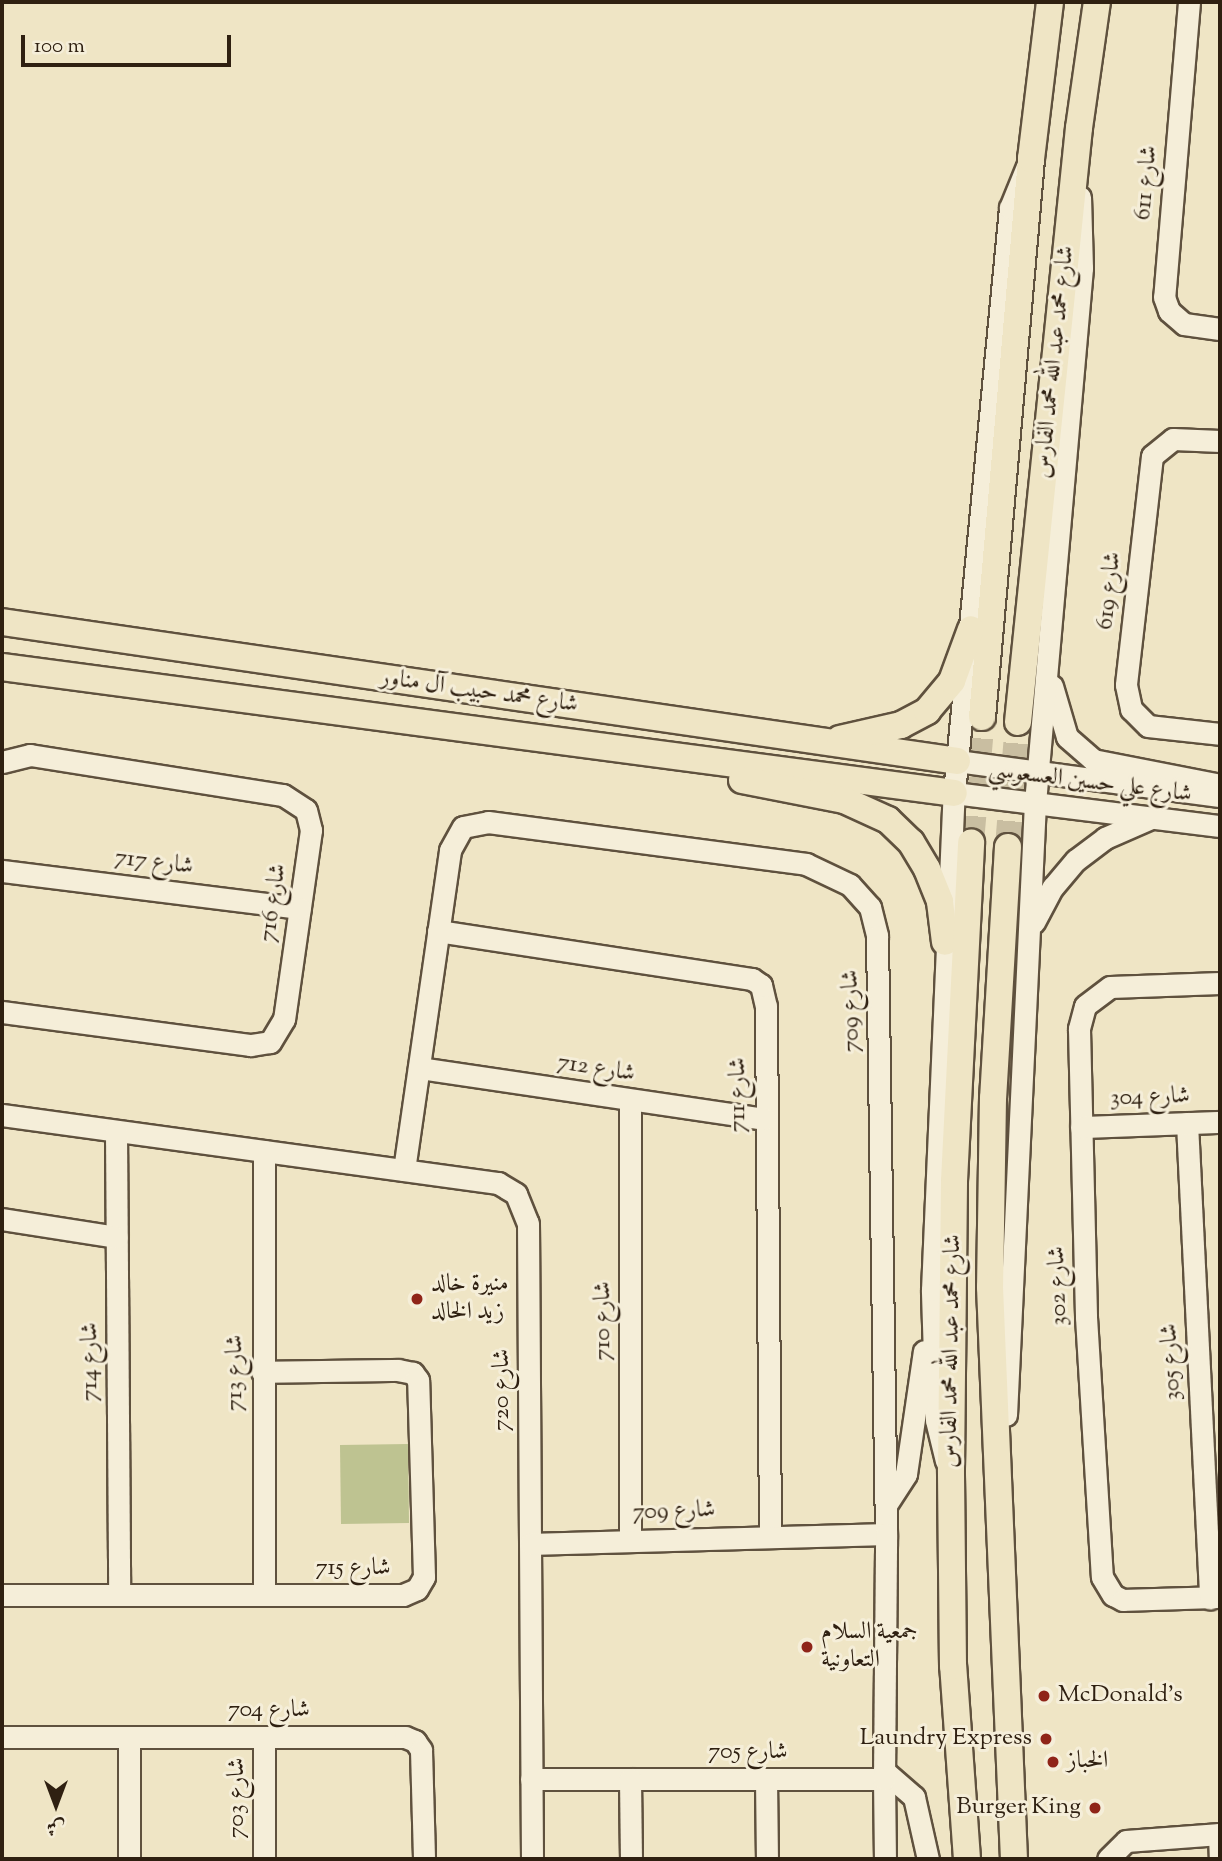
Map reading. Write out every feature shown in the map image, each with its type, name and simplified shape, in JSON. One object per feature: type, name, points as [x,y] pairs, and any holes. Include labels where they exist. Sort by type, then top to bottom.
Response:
[{"type":"main road","name":"شارع محمد عبد الله محمد الفارس","points":[[982,717],[1031,159],[1050,2]]},
{"type":"main road","name":"شارع محمد عبد الله محمد الفارس","points":[[1018,722],[1076,165],[1099,2]]},
{"type":"main road","name":"شارع محمد حبيب آل مناور","points":[[2,622],[957,761]]},
{"type":"main road","points":[[821,742],[901,725],[927,711],[952,681],[971,629]]},
{"type":"main road","name":"شارع محمد حبيب آل مناور","points":[[2,667],[466,732],[664,753],[954,793]]},
{"type":"main road","points":[[664,753],[729,778],[844,800],[888,820],[911,842],[927,869],[940,902],[945,942]]},
{"type":"main road","name":"شارع محمد عبد الله محمد الفارس","points":[[966,1856],[953,1666],[951,1469],[954,1181],[971,842]]},
{"type":"main road","name":"شارع محمد عبد الله محمد الفارس","points":[[1008,847],[990,1202],[997,1476],[1014,1859]]},
{"type":"street","name":"شارع 611","points":[[1189,2],[1164,296],[1178,321],[1220,329]]},
{"type":"street","points":[[951,1469],[936,1420],[932,1290],[945,942],[954,793],[1010,208],[1031,159]]},
{"type":"street","points":[[997,1476],[1005,1440],[1035,803],[1082,268],[1076,165]]},
{"type":"street","name":"شارع 619","points":[[1220,441],[1173,439],[1152,456],[1126,685],[1132,709],[1148,726],[1220,734]]},
{"type":"street","points":[[1047,667],[1062,727],[1083,754],[1105,764],[1179,773],[1220,785]]},
{"type":"street","name":"شارع 716","points":[[2,762],[30,755],[290,797],[306,810],[311,823],[283,1026],[263,1045],[2,1012]]},
{"type":"street","name":"شارع علي حسين العسعوسي","points":[[957,761],[1220,796]]},
{"type":"street","name":"شارع علي حسين العسعوسي","points":[[954,793],[1220,826]]},
{"type":"street","points":[[1029,934],[1043,902],[1076,860],[1112,834],[1154,817]]},
{"type":"street","name":"شارع 709","points":[[404,1170],[454,837],[474,822],[806,864],[850,885],[870,907],[877,936],[886,1534],[770,1535],[530,1544]]},
{"type":"street","name":"شارع 717","points":[[2,871],[300,908]]},
{"type":"street","name":"شارع 711","points":[[438,931],[752,979],[765,994],[770,1535]]},
{"type":"street","name":"شارع 302","points":[[1215,1597],[1123,1600],[1106,1587],[1102,1577],[1086,1317],[1079,1029],[1090,1000],[1110,987],[1220,983]]},
{"type":"street","name":"شارع 712","points":[[419,1068],[765,1119]]},
{"type":"street","name":"شارع 710","points":[[630,1101],[630,1540]]},
{"type":"street","name":"شارع 720","points":[[2,1115],[498,1183],[516,1194],[525,1208],[532,1859]]},
{"type":"street","name":"شارع 304","points":[[1081,1127],[1220,1122]]},
{"type":"street","name":"شارع 305","points":[[1187,1124],[1215,1597]]},
{"type":"street","name":"شارع 714","points":[[116,1131],[119,1594]]},
{"type":"street","name":"شارع 713","points":[[264,1151],[264,1595]]},
{"type":"street","points":[[2,1219],[117,1237]]},
{"type":"street","points":[[886,1505],[903,1483],[908,1465],[932,1290]]},
{"type":"street","name":"شارع 715","points":[[2,1595],[403,1595],[417,1589],[424,1577],[421,1395],[413,1373],[262,1372]]},
{"type":"street","points":[[885,1859],[886,1534]]},
{"type":"street","name":"شارع 704","points":[[2,1737],[264,1737],[415,1741],[422,1762],[424,1859]]},
{"type":"street","points":[[129,1737],[129,1859]]},
{"type":"street","name":"شارع 703","points":[[264,1737],[264,1859]]},
{"type":"street","points":[[884,1775],[904,1784],[918,1804],[928,1859]]},
{"type":"street","name":"شارع 705","points":[[531,1779],[766,1779],[884,1775]]},
{"type":"street","points":[[630,1779],[631,1859]]},
{"type":"street","points":[[766,1779],[767,1859]]},
{"type":"street","points":[[884,1803],[918,1804]]},
{"type":"street","points":[[1108,1859],[1126,1841],[1220,1834],[1220,1859]]},
{"type":"green space","points":[[408,1444],[409,1523],[341,1524],[340,1445]]},
{"type":"tunnel","points":[[971,842],[982,717]]},
{"type":"tunnel","points":[[1008,847],[1018,722]]},
{"type":"place","name":"منيرة خالد زيد الخالد","points":[[417,1299]]},
{"type":"place","name":"جمعية السلام التعاونية","points":[[807,1647]]},
{"type":"place","name":"McDonald's","points":[[1044,1696]]},
{"type":"place","name":"Laundry Express","points":[[1046,1739]]},
{"type":"place","name":"الخباز","points":[[1053,1762]]},
{"type":"place","name":"Burger King","points":[[1095,1808]]}]
